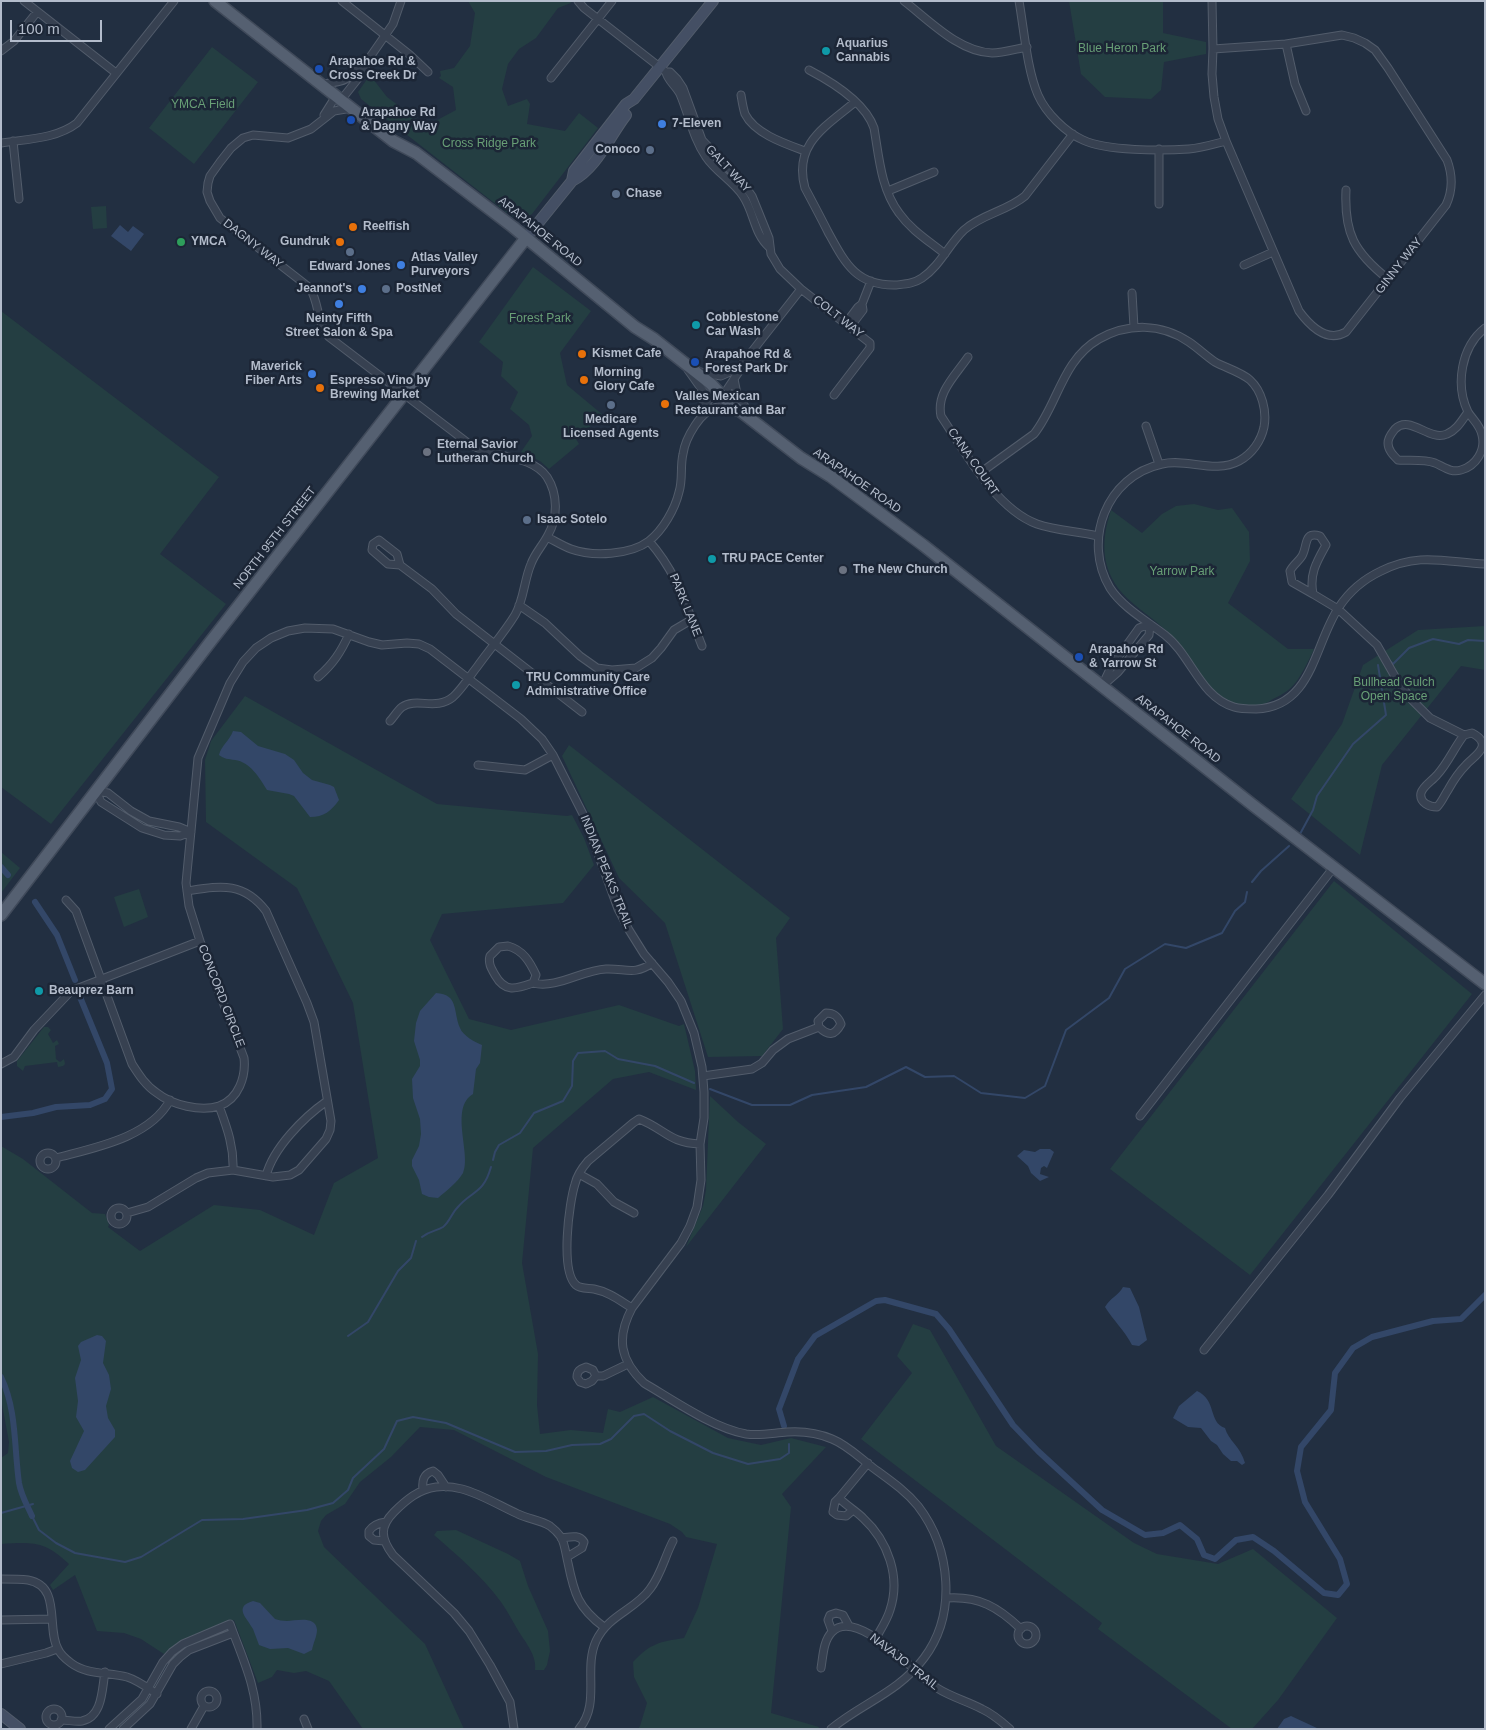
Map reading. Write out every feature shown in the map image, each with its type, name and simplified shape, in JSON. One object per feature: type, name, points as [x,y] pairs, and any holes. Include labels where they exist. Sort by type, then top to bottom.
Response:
[{"type":"main road","name":"ARAPAHOE ROAD","points":[[215,1],[394,141],[416,153],[526,238],[636,327],[712,384],[722,397],[801,458],[830,476],[923,545],[1485,984]]},
{"type":"main road","name":"NORTH 95TH STREET","points":[[1,915],[96,790],[526,238],[572,181],[582,176],[632,108],[634,99],[663,69],[713,1]]},
{"type":"main road","points":[[1,1714],[20,1729]]},
{"type":"street","points":[[24,1],[116,73]]},
{"type":"street","points":[[1,143],[58,134],[68,130],[77,123],[174,1]]},
{"type":"street","points":[[342,1],[410,55],[428,72]]},
{"type":"street","points":[[321,84],[346,79],[359,65],[368,60],[394,24],[401,1]]},
{"type":"street","name":"GALT WAY","points":[[578,1],[584,8],[663,69],[679,92],[690,125],[701,149],[708,160],[742,195],[763,242],[769,247],[780,269],[801,289]]},
{"type":"street","points":[[551,78],[612,1]]},
{"type":"street","points":[[904,1],[971,50],[995,53],[1027,47]]},
{"type":"street","points":[[1019,1],[1038,95],[1053,117],[1073,134],[1094,144],[1110,148],[1190,149],[1207,147],[1226,141]]},
{"type":"street","name":"GINNY WAY","points":[[1212,1],[1212,74],[1214,97],[1218,119],[1226,141],[1299,310],[1306,321],[1316,329],[1332,337],[1340,336],[1346,332],[1446,205],[1450,197],[1452,185],[1451,171],[1447,160],[1388,68],[1374,50],[1365,43],[1354,38],[1342,36],[1286,44],[1213,49]]},
{"type":"street","points":[[1,51],[14,41],[37,12]]},
{"type":"street","points":[[1286,44],[1295,84],[1306,111]]},
{"type":"street","name":"DAGNY WAY","points":[[320,122],[364,71],[368,60]]},
{"type":"street","points":[[809,70],[826,79],[864,110],[871,121],[883,178],[899,213],[910,225],[945,254]]},
{"type":"street","points":[[741,95],[746,114],[760,129],[773,138],[805,151]]},
{"type":"street","points":[[854,102],[819,132],[805,151],[802,177],[805,188],[844,261],[860,276],[871,281],[891,285],[909,284],[920,280],[930,273],[960,234],[976,221],[1025,196],[1073,134]]},
{"type":"street","name":"DAGNY WAY","points":[[352,108],[334,111],[311,129],[288,138],[253,135],[243,138],[231,148],[210,176],[207,192],[210,201],[220,218],[310,288],[317,304],[319,322],[329,337],[468,444],[491,453],[531,463],[540,470],[551,484],[555,496],[556,509],[554,522],[530,566],[515,614],[469,678],[445,702],[435,705],[410,704],[400,708],[390,721]]},
{"type":"street","points":[[13,141],[19,199]]},
{"type":"street","points":[[1159,149],[1159,204]]},
{"type":"street","points":[[888,191],[934,172]]},
{"type":"street","points":[[1346,190],[1345,210],[1350,235],[1370,265],[1388,279]]},
{"type":"street","points":[[1244,265],[1273,252]]},
{"type":"street","points":[[848,325],[858,307],[862,304],[871,281]]},
{"type":"street","points":[[683,363],[698,371],[719,377],[728,375],[739,368],[801,289]]},
{"type":"street","name":"COLT WAY","points":[[801,289],[870,342],[871,345],[834,395]]},
{"type":"street","points":[[1132,293],[1134,327]]},
{"type":"street","points":[[980,473],[1034,434],[1041,426],[1068,369],[1086,348],[1113,332],[1134,327],[1164,330],[1178,335],[1212,360],[1251,381],[1259,392],[1264,404],[1265,418],[1260,441],[1249,454],[1238,462],[1219,467],[1185,462],[1159,464],[1144,470],[1131,479],[1111,500],[1103,515],[1098,536],[1101,565],[1112,590],[1122,602],[1178,648],[1209,690],[1219,699],[1234,707],[1265,708],[1284,701],[1295,693],[1303,683],[1338,609],[1362,582],[1378,572],[1411,560],[1429,559],[1485,564]]},
{"type":"street","points":[[1468,412],[1459,426],[1446,435],[1427,434],[1415,426],[1406,424],[1398,426],[1390,434],[1388,443],[1391,453],[1398,460],[1435,463],[1449,470],[1460,470],[1470,466],[1479,458],[1483,448],[1483,436],[1478,425],[1468,412],[1462,390],[1462,371],[1466,352],[1478,333],[1485,328]]},
{"type":"street","name":"CANA COURT","points":[[968,357],[944,391],[940,399],[940,408],[942,416],[980,473],[998,497],[1010,509],[1025,519],[1048,527],[1098,536]]},
{"type":"street","points":[[683,363],[704,392],[704,405]]},
{"type":"street","points":[[702,416],[701,412],[704,405],[712,397],[722,397],[738,374],[739,368]]},
{"type":"street","points":[[734,379],[737,394],[753,421]]},
{"type":"street","points":[[547,537],[571,549],[598,554],[620,552],[649,541],[665,521],[677,499],[680,491],[682,453],[686,440],[702,416],[719,407],[740,414],[753,421]]},
{"type":"street","points":[[1146,426],[1159,464]]},
{"type":"street","points":[[1313,594],[1311,580],[1313,569],[1326,545],[1320,536],[1316,535],[1306,539],[1302,557],[1290,571],[1292,582],[1338,609],[1377,645],[1397,680],[1412,700],[1430,718],[1464,735],[1472,733],[1482,740],[1483,746],[1479,753],[1456,777],[1441,803],[1437,807],[1430,807],[1422,799],[1421,793],[1444,765],[1464,735]]},
{"type":"street","name":"PARK LANE","points":[[649,541],[662,556],[672,572],[702,646]]},
{"type":"street","points":[[400,565],[432,589],[456,614],[582,712]]},
{"type":"street","points":[[519,605],[545,622],[580,656],[597,668],[612,670],[636,668],[652,658],[674,630],[691,620]]},
{"type":"street","points":[[1102,686],[1118,672],[1149,635],[1150,624]]},
{"type":"street","points":[[1102,686],[1111,667],[1140,628],[1150,624]]},
{"type":"street","name":"INDIAN PEAKS TRAIL","points":[[288,631],[321,627],[382,645],[407,643],[425,646],[529,725],[553,755],[588,826],[620,912],[629,930],[668,982],[686,1012],[700,1054],[703,1076],[704,1118],[700,1144],[700,1189],[697,1207],[681,1243],[632,1308],[626,1320],[622,1332],[622,1345],[628,1364],[644,1383],[724,1428],[747,1434],[762,1435],[788,1432],[819,1434],[847,1447],[903,1490],[916,1504],[930,1524],[939,1544],[944,1563],[947,1598],[941,1622],[925,1657],[914,1670],[885,1695],[851,1714],[830,1729]]},
{"type":"street","name":"CONCORD CIRCLE","points":[[219,1106],[239,1088],[244,1078],[245,1068],[244,1058],[200,941],[189,906],[187,891],[198,758],[235,673],[256,648],[271,638],[288,631]]},
{"type":"street","points":[[318,677],[333,663],[349,634]]},
{"type":"street","points":[[478,765],[524,770],[553,755]]},
{"type":"street","points":[[96,790],[101,802],[142,828],[164,835],[180,836],[191,832]]},
{"type":"street","points":[[1140,1116],[1334,867]]},
{"type":"street","points":[[127,1212],[148,1206],[196,1178],[208,1174],[233,1170],[266,1176],[280,1177],[290,1175],[300,1170],[326,1139],[330,1130],[331,1121],[314,1022],[266,911],[259,901],[238,889],[213,887],[187,891]]},
{"type":"street","points":[[66,900],[76,911],[132,1064],[138,1074],[145,1084],[157,1094],[170,1100],[192,1107],[219,1106],[232,1141],[234,1155],[233,1170]]},
{"type":"street","points":[[1,1064],[14,1057],[34,1030],[71,991],[200,941]]},
{"type":"street","points":[[533,983],[536,975],[521,952],[508,946],[500,947],[492,952],[489,959],[490,965],[500,984],[511,988],[533,983],[544,984],[588,971],[605,969],[641,970],[652,963]]},
{"type":"street","points":[[1204,1350],[1328,1194],[1400,1098],[1485,995]]},
{"type":"street","points":[[703,1076],[752,1069],[762,1063],[773,1050],[788,1039],[819,1027]]},
{"type":"street","points":[[56,1158],[121,1139],[155,1119],[166,1108],[170,1100]]},
{"type":"street","points":[[266,1176],[270,1162],[279,1149],[309,1114],[327,1101]]},
{"type":"street","points":[[632,1308],[605,1291],[579,1287],[571,1279],[566,1257],[568,1222],[574,1185],[588,1161],[639,1120],[676,1140],[700,1144]]},
{"type":"street","points":[[579,1174],[598,1184],[614,1202],[634,1213]]},
{"type":"street","points":[[596,1376],[603,1376],[628,1364]]},
{"type":"street","points":[[852,1510],[846,1516],[837,1515],[833,1512],[835,1502],[868,1463]]},
{"type":"street","points":[[423,1490],[424,1476],[432,1471],[438,1475],[446,1487]]},
{"type":"street","points":[[514,1729],[510,1702],[469,1631],[454,1613],[393,1555],[384,1541],[384,1526],[386,1522],[403,1503],[423,1490],[446,1487],[464,1490],[517,1514],[541,1522],[550,1527],[561,1538],[577,1598],[590,1617],[604,1627]]},
{"type":"street","points":[[840,1498],[852,1510],[862,1516],[880,1538],[890,1559],[894,1590],[892,1604],[876,1638]]},
{"type":"street","points":[[384,1541],[374,1540],[369,1536],[369,1531],[372,1526],[386,1522]]},
{"type":"street","points":[[561,1538],[577,1536],[582,1538],[584,1542],[582,1548],[567,1557]]},
{"type":"street","points":[[579,1729],[588,1714],[591,1702],[590,1670],[595,1642],[604,1627],[642,1598],[650,1589],[673,1541]]},
{"type":"street","points":[[1,1579],[29,1580],[39,1584],[46,1591],[50,1599],[58,1649],[70,1662],[91,1672],[104,1672],[129,1678],[157,1694]]},
{"type":"street","points":[[947,1598],[970,1599],[996,1608],[1021,1629]]},
{"type":"street","name":"NAVAJO TRAIL","points":[[821,1668],[825,1643],[832,1631],[828,1620],[830,1615],[836,1613],[843,1615],[849,1626],[876,1638],[892,1649],[935,1687],[982,1709],[996,1717],[1010,1729]]},
{"type":"street","points":[[1,1620],[52,1619]]},
{"type":"street","points":[[109,1729],[142,1699],[163,1662],[172,1652],[183,1644],[230,1624],[253,1685],[257,1729]]},
{"type":"street","points":[[832,1631],[840,1627],[849,1626]]},
{"type":"street","points":[[123,1729],[143,1711],[157,1694],[173,1664],[180,1657],[189,1650],[233,1633]]},
{"type":"street","points":[[1,1666],[58,1649]]},
{"type":"street","points":[[62,1720],[82,1721],[90,1718],[96,1712],[100,1704],[104,1672]]},
{"type":"street","points":[[191,1729],[204,1706]]},
{"type":"street","points":[[304,1719],[308,1729]]},
{"type":"green space","name":"Cross Ridge Park","points":[[468,1],[570,1],[571,3],[558,8],[536,38],[519,49],[508,64],[502,89],[508,106],[527,99],[530,104],[527,124],[565,131],[579,113],[598,128],[532,214],[525,218],[511,216],[361,99],[358,92],[370,75],[387,97],[426,126],[456,110],[453,87],[439,78],[441,76],[440,71],[454,68],[470,46],[475,13]]},
{"type":"green space","name":"Blue Heron Park","points":[[1069,1],[1163,1],[1163,33],[1206,42],[1206,54],[1164,62],[1161,90],[1151,99],[1105,97],[1081,74]]},
{"type":"green space","name":"YMCA Field","points":[[212,47],[258,82],[194,164],[149,128]]},
{"type":"green space","points":[[106,206],[107,228],[93,229],[91,207]]},
{"type":"green space","name":"Forest Park","points":[[533,267],[591,311],[560,353],[567,385],[603,415],[576,439],[579,444],[549,469],[540,461],[521,452],[532,436],[529,425],[510,409],[518,392],[501,376],[503,362],[479,342]]},
{"type":"green space","points":[[1,311],[219,477],[160,554],[226,604],[51,824],[1,787]]},
{"type":"green space","name":"Yarrow Park","points":[[1194,504],[1218,510],[1232,508],[1249,532],[1250,561],[1228,603],[1288,649],[1314,649],[1294,685],[1289,690],[1264,704],[1255,706],[1241,705],[1220,696],[1205,682],[1171,635],[1127,598],[1118,588],[1108,568],[1104,546],[1107,522],[1111,510],[1142,533],[1162,514],[1176,506]]},
{"type":"green space","name":"Bullhead Gulch Open Space","points":[[1485,626],[1485,670],[1461,666],[1382,765],[1360,855],[1291,799],[1342,724],[1363,665],[1418,630]]},
{"type":"green space","points":[[245,696],[437,804],[572,815],[584,838],[594,865],[563,903],[442,914],[430,940],[469,1019],[511,1030],[619,1005],[679,1026],[684,1024],[695,1071],[696,1090],[649,1072],[613,1079],[533,1148],[522,1263],[538,1354],[537,1405],[540,1434],[571,1430],[603,1433],[608,1409],[620,1412],[653,1397],[728,1438],[761,1445],[791,1438],[826,1447],[782,1494],[791,1507],[771,1713],[819,1727],[818,1729],[638,1729],[647,1703],[634,1677],[633,1662],[656,1644],[684,1638],[698,1608],[717,1544],[686,1537],[670,1524],[546,1477],[454,1430],[420,1427],[391,1457],[360,1482],[345,1504],[326,1515],[321,1521],[318,1531],[324,1547],[425,1644],[464,1729],[363,1729],[329,1681],[306,1671],[294,1673],[277,1670],[272,1677],[258,1683],[234,1620],[177,1644],[164,1654],[141,1639],[124,1633],[97,1631],[75,1575],[53,1590],[50,1585],[69,1564],[61,1556],[45,1547],[30,1543],[1,1544],[1,1458],[8,1453],[9,1442],[1,1399],[1,1146],[23,1159],[92,1213],[105,1214],[108,1227],[140,1251],[214,1205],[260,1210],[314,1235],[334,1183],[378,1158],[353,1003],[297,888],[206,822],[205,760],[211,741]]},
{"type":"green space","points":[[569,745],[790,918],[776,938],[783,1029],[762,1056],[708,1057],[665,923],[619,878],[562,756]]},
{"type":"green space","points":[[1,852],[20,868],[1,893]]},
{"type":"green space","points":[[1334,881],[1472,994],[1250,1275],[1110,1169]]},
{"type":"green space","points":[[139,889],[148,917],[124,927],[114,897]]},
{"type":"green space","points":[[44,1027],[48,1027],[51,1030],[48,1034],[53,1043],[57,1040],[59,1044],[55,1046],[56,1059],[60,1062],[64,1059],[65,1064],[58,1067],[57,1062],[25,1066],[23,1071],[17,1066],[17,1061]]},
{"type":"green space","points":[[710,1096],[738,1122],[766,1144],[686,1247],[703,1206],[706,1190]]},
{"type":"green space","points":[[913,1324],[930,1330],[996,1446],[1134,1543],[1157,1554],[1218,1564],[1253,1549],[1337,1618],[1278,1700],[1252,1729],[1232,1729],[1098,1629],[1102,1623],[861,1439],[912,1373],[897,1356]]},
{"type":"green space","points":[[456,1530],[520,1561],[528,1586],[548,1631],[550,1651],[544,1670],[535,1670],[530,1650],[504,1606],[494,1593],[434,1535],[437,1531]]},
{"type":"water","points":[[120,225],[128,232],[133,226],[144,234],[131,251],[111,236]]},
{"type":"water","points":[[233,731],[241,732],[258,746],[285,754],[294,760],[303,773],[312,780],[334,787],[339,800],[327,813],[310,817],[294,796],[267,790],[250,767],[240,761],[224,758],[219,755]]},
{"type":"water","points":[[436,993],[443,994],[452,1000],[458,1022],[464,1034],[482,1045],[480,1063],[476,1069],[473,1094],[466,1101],[463,1110],[462,1132],[465,1165],[463,1173],[438,1198],[422,1194],[419,1180],[412,1166],[412,1160],[419,1146],[421,1134],[420,1119],[413,1098],[412,1079],[420,1066],[414,1041],[416,1023],[420,1011]]},
{"type":"water","points":[[1040,1149],[1050,1149],[1054,1152],[1047,1168],[1044,1166],[1041,1168],[1040,1174],[1049,1177],[1040,1181],[1017,1156],[1024,1150],[1035,1152]]},
{"type":"water","points":[[1123,1287],[1130,1288],[1139,1307],[1147,1340],[1139,1346],[1132,1345],[1105,1307]]},
{"type":"water","points":[[97,1335],[102,1336],[106,1341],[103,1363],[109,1375],[111,1389],[106,1406],[108,1418],[115,1430],[115,1437],[85,1470],[78,1472],[72,1468],[70,1461],[84,1431],[76,1417],[78,1401],[75,1378],[81,1360],[78,1346],[81,1342]]},
{"type":"water","points":[[1197,1391],[1207,1400],[1216,1421],[1225,1428],[1241,1452],[1245,1463],[1242,1465],[1237,1461],[1231,1461],[1223,1454],[1201,1428],[1188,1427],[1173,1418],[1179,1406]]},
{"type":"water","points":[[253,1601],[260,1603],[275,1619],[313,1622],[317,1630],[312,1650],[304,1654],[288,1648],[270,1649],[259,1645],[253,1629],[243,1613],[244,1606]]},
{"type":"water","points":[[1291,1716],[1319,1729],[1277,1729],[1284,1719]]},
{"type":"waterway","points":[[1388,659],[1393,664],[1409,648],[1433,639],[1459,644],[1468,640],[1485,641]]},
{"type":"waterway","points":[[1300,834],[1313,810],[1317,796],[1353,744],[1386,715],[1378,665]]},
{"type":"waterway","points":[[1252,882],[1261,871],[1289,846]]},
{"type":"waterway","points":[[1,867],[8,875]]},
{"type":"waterway","points":[[710,1089],[752,1105],[790,1105],[812,1095],[866,1087],[906,1067],[925,1077],[954,1076],[981,1093],[1025,1098],[1045,1086],[1066,1030],[1109,998],[1125,969],[1165,944],[1186,948],[1222,933],[1235,911],[1245,902],[1247,892]]},
{"type":"waterway","points":[[35,902],[57,935],[75,980]]},
{"type":"waterway","points":[[1,1117],[33,1113],[56,1107],[90,1105],[105,1099],[112,1089],[107,1063],[80,997]]},
{"type":"waterway","points":[[493,1160],[499,1145],[520,1133],[534,1113],[563,1101],[572,1086],[573,1061],[578,1053],[605,1051],[618,1059],[655,1066],[694,1083]]},
{"type":"waterway","points":[[422,1237],[441,1228],[449,1221],[462,1202],[481,1188],[491,1167]]},
{"type":"waterway","points":[[348,1336],[368,1322],[398,1271],[411,1258],[416,1241]]},
{"type":"waterway","points":[[784,1426],[779,1409],[798,1359],[815,1336],[876,1301],[885,1300],[936,1314],[949,1329],[1013,1425],[1038,1451],[1102,1510],[1145,1535],[1163,1533],[1180,1525],[1197,1539],[1204,1555],[1215,1559],[1236,1540],[1253,1537],[1274,1551],[1324,1593],[1338,1595],[1347,1584],[1340,1559],[1305,1502],[1297,1471],[1301,1447],[1331,1410],[1335,1373],[1353,1348],[1372,1337],[1433,1321],[1461,1319],[1485,1295]]},
{"type":"waterway","points":[[1,1377],[10,1403],[20,1487],[32,1516]]},
{"type":"waterway","points":[[32,1516],[39,1530],[56,1543],[75,1553],[125,1562],[141,1557],[202,1520],[243,1519],[307,1510],[333,1503],[348,1490],[353,1478],[384,1449],[397,1421],[413,1417],[446,1423],[515,1452],[546,1451],[572,1445],[600,1444],[611,1439],[634,1416],[644,1414],[670,1431],[713,1453],[748,1464],[780,1459],[789,1453],[789,1444]]},
{"type":"waterway","points":[[1,1513],[33,1504]]},
{"type":"place","name":"Aquarius Cannabis","points":[[826,51]]},
{"type":"place","name":"Arapahoe Rd & Cross Creek Dr","points":[[319,69]]},
{"type":"place","name":"Arapahoe Rd & Dagny Way","points":[[351,120]]},
{"type":"place","name":"7-Eleven","points":[[662,124]]},
{"type":"place","name":"Conoco","points":[[650,150]]},
{"type":"place","name":"Chase","points":[[616,194]]},
{"type":"place","name":"Reelfish","points":[[353,227]]},
{"type":"place","name":"YMCA","points":[[181,242]]},
{"type":"place","name":"Gundruk","points":[[340,242]]},
{"type":"place","name":"Edward Jones","points":[[350,252]]},
{"type":"place","name":"Atlas Valley Purveyors","points":[[401,265]]},
{"type":"place","name":"Jeannot's","points":[[362,289]]},
{"type":"place","name":"PostNet","points":[[386,289]]},
{"type":"place","name":"Neinty Fifth Street Salon & Spa","points":[[339,304]]},
{"type":"place","name":"Cobblestone Car Wash","points":[[696,325]]},
{"type":"place","name":"Kismet Cafe","points":[[582,354]]},
{"type":"place","name":"Arapahoe Rd & Forest Park Dr","points":[[695,362]]},
{"type":"place","name":"Maverick Fiber Arts","points":[[312,374]]},
{"type":"place","name":"Morning Glory Cafe","points":[[584,380]]},
{"type":"place","name":"Espresso Vino by Brewing Market","points":[[320,388]]},
{"type":"place","name":"Valles Mexican Restaurant and Bar","points":[[665,404]]},
{"type":"place","name":"Medicare Licensed Agents","points":[[611,405]]},
{"type":"place","name":"Eternal Savior Lutheran Church","points":[[427,452]]},
{"type":"place","name":"Isaac Sotelo","points":[[527,520]]},
{"type":"place","name":"TRU PACE Center","points":[[712,559]]},
{"type":"place","name":"The New Church","points":[[843,570]]},
{"type":"place","name":"Arapahoe Rd & Yarrow St","points":[[1079,657]]},
{"type":"place","name":"TRU Community Care Administrative Office","points":[[516,685]]},
{"type":"place","name":"Beauprez Barn","points":[[39,991]]}]
